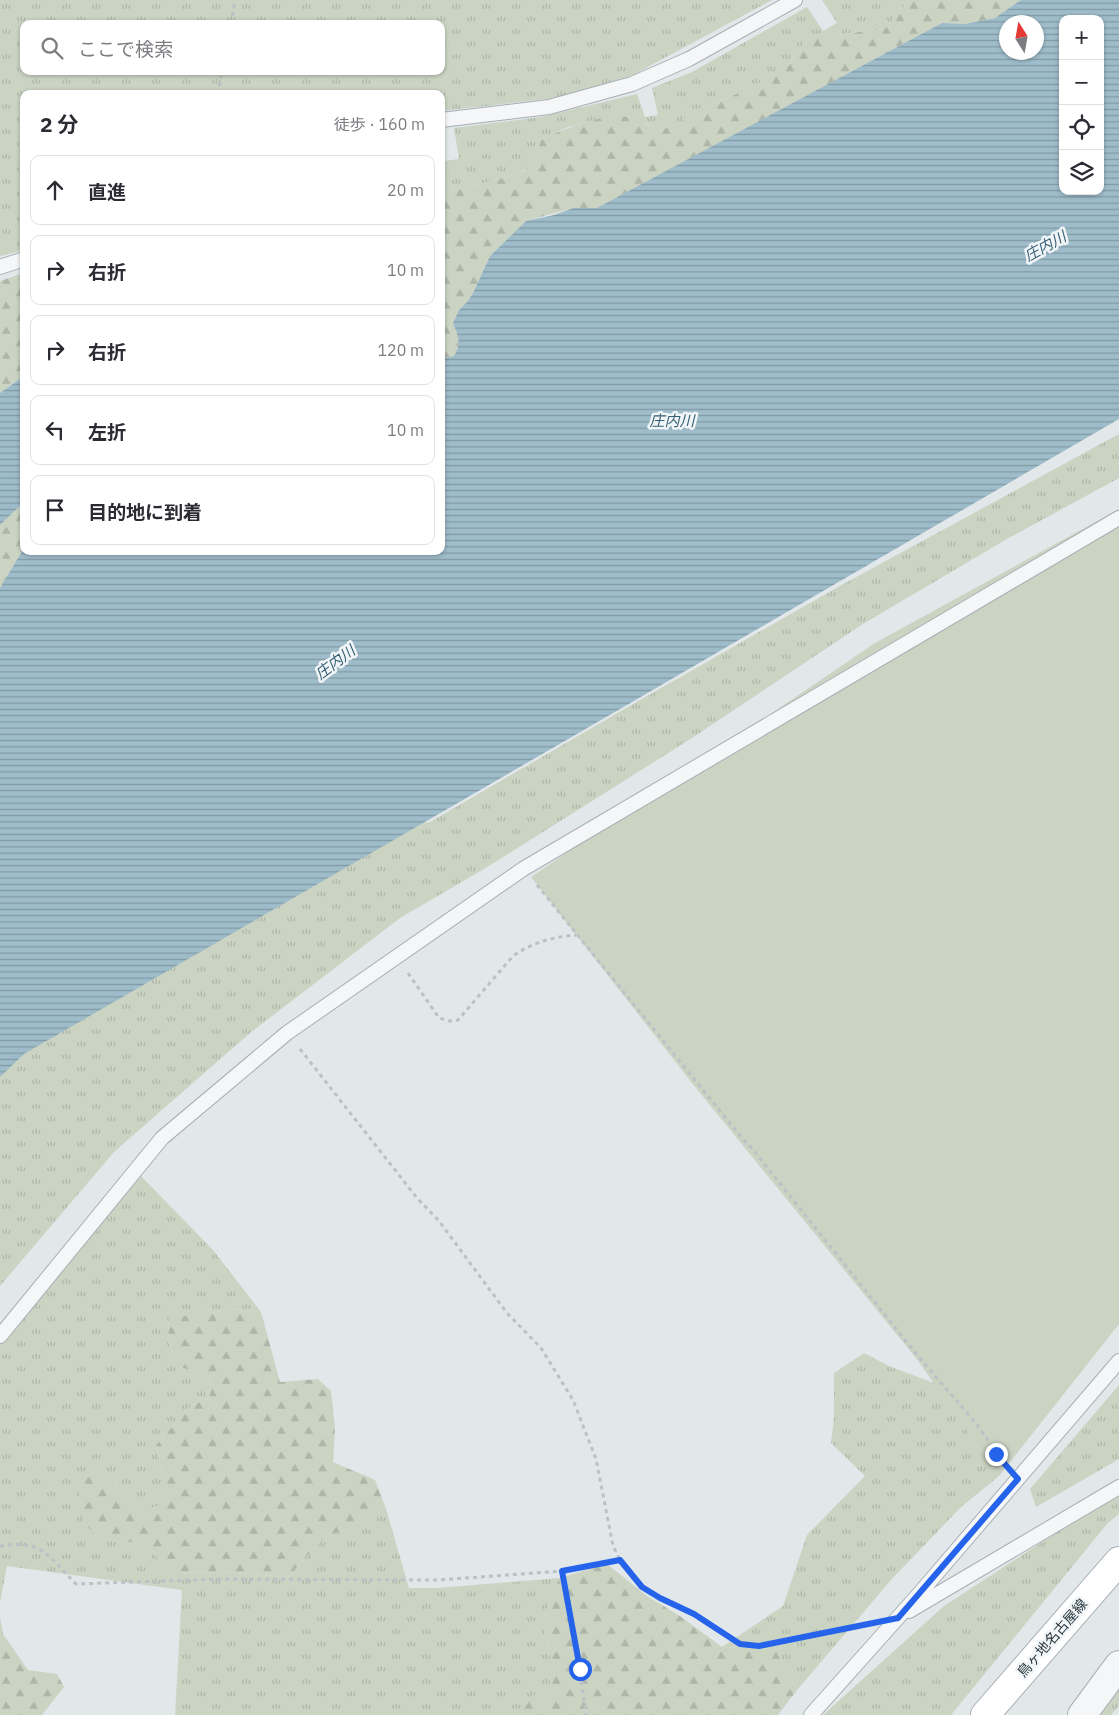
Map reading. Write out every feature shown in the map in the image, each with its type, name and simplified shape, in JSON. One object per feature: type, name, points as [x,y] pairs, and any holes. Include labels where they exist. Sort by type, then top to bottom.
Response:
[{"type":"main road","name":"鳥ヶ地名古屋線","points":[[985,1715],[1119,1561]]},
{"type":"street","points":[[1082,1715],[1119,1665]]},
{"type":"lane","points":[[445,120],[550,107],[632,84],[689,58],[795,0]]},
{"type":"lane","points":[[0,267],[20,260]]},
{"type":"lane","points":[[0,1336],[162,1138],[287,1033],[523,869],[1119,518]]},
{"type":"lane","points":[[811,1715],[898,1618],[1119,1361]]},
{"type":"lane","points":[[898,1618],[1119,1487]]},
{"type":"path","points":[[232,20],[235,0]]},
{"type":"path","points":[[219,90],[221,75]]},
{"type":"path","points":[[523,869],[742,1138],[754,1150],[917,1355],[975,1422],[996,1454],[1018,1479]]},
{"type":"path","points":[[398,957],[439,1018],[450,1021],[458,1020],[465,1014],[508,962],[524,949],[538,942],[577,935]]},
{"type":"path","points":[[287,1033],[417,1198],[439,1221],[507,1313],[541,1348],[573,1400],[596,1459],[613,1546],[620,1560],[642,1587],[694,1614],[740,1644],[759,1646],[898,1618]]},
{"type":"path","points":[[0,1546],[23,1543],[44,1550],[76,1584],[219,1579],[438,1580],[562,1571],[620,1560]]},
{"type":"path","points":[[562,1571],[580,1669],[586,1715]]},
{"type":"green space","points":[[0,0],[772,0],[633,75],[555,98],[445,111],[445,90],[20,90],[20,251],[0,256]]},
{"type":"green space","points":[[822,0],[908,0],[898,15],[884,29],[832,37],[817,34],[804,43],[786,68],[747,90],[698,109],[679,123],[659,131],[647,124],[598,119],[568,127],[541,139],[534,162],[524,171],[445,192],[445,161],[459,159],[454,128],[541,117],[637,94],[645,117],[658,115],[652,88],[692,72],[807,7],[823,31],[837,23]]},
{"type":"green space","points":[[908,0],[1021,0],[995,18],[965,24],[942,23],[597,209],[573,208],[526,221],[490,256],[474,291],[459,310],[453,323],[458,347],[454,356],[445,358],[445,192],[524,171],[534,162],[541,139],[595,119],[618,116],[627,117],[659,131],[679,123],[698,109],[747,90],[786,68],[804,43],[817,34],[832,37],[884,29],[898,15]]},
{"type":"green space","points":[[20,274],[20,379],[0,393],[0,281]]},
{"type":"green space","points":[[1119,434],[1119,478],[1007,539],[863,624],[692,738],[489,866],[400,918],[250,1033],[114,1152],[0,1286],[0,1073],[46,1028],[382,829],[430,822],[838,587]]},
{"type":"green space","points":[[20,506],[20,555],[0,588],[0,525]]},
{"type":"green space","points":[[1119,509],[1119,1324],[999,1476],[916,1358],[692,1083],[531,877],[875,643]]},
{"type":"green space","points":[[138,1173],[213,1250],[261,1312],[233,1309],[195,1316],[169,1316],[168,1342],[180,1367],[211,1377],[209,1399],[192,1405],[156,1445],[169,1503],[141,1511],[114,1484],[83,1523],[100,1539],[130,1542],[151,1550],[171,1573],[222,1572],[288,1577],[325,1537],[345,1530],[386,1509],[409,1588],[438,1588],[559,1578],[547,1611],[545,1627],[550,1657],[550,1701],[524,1708],[524,1715],[175,1715],[182,1590],[7,1566],[0,1603],[0,1324],[56,1258]]},
{"type":"green space","points":[[233,1309],[261,1312],[280,1382],[318,1379],[331,1391],[335,1427],[333,1462],[375,1480],[386,1509],[345,1530],[325,1537],[288,1577],[222,1572],[171,1573],[151,1550],[130,1542],[100,1539],[83,1523],[78,1481],[98,1474],[114,1484],[141,1510],[169,1503],[156,1445],[192,1405],[209,1399],[211,1377],[180,1367],[168,1342],[169,1315],[195,1316]]},
{"type":"green space","points":[[864,1353],[891,1367],[934,1383],[999,1476],[961,1507],[891,1580],[797,1690],[775,1649],[722,1647],[783,1606],[807,1535],[865,1476],[831,1443],[834,1417],[834,1373]]},
{"type":"green space","points":[[1119,1385],[1119,1459],[1036,1507],[1030,1489]]},
{"type":"green space","points":[[1119,1492],[1119,1514],[1107,1524],[951,1715],[823,1715],[944,1606]]},
{"type":"green space","points":[[607,1564],[647,1596],[680,1616],[722,1647],[775,1649],[797,1690],[778,1715],[524,1715],[524,1708],[534,1695],[550,1701],[550,1657],[545,1627],[547,1611],[559,1578]]},
{"type":"green space","points":[[0,1617],[3,1634],[28,1670],[57,1674],[64,1687],[42,1715],[0,1715]]},
{"type":"green space","points":[[1119,1680],[1119,1706],[1111,1715],[1095,1715]]},
{"type":"water","name":"庄内川","points":[[1021,0],[1119,0],[1119,419],[24,1054],[0,1077],[0,588],[20,555],[445,555],[445,358],[454,356],[458,347],[453,323],[459,310],[474,291],[490,256],[526,221],[554,215],[573,208],[597,208],[942,23],[965,24],[995,18],[999,15],[999,60],[1044,60],[1044,15],[999,15]]},
{"type":"water","points":[[20,379],[20,506],[0,525],[0,393]]},
{"type":"route","points":[[580,1669],[562,1571],[620,1560],[642,1587],[694,1614],[740,1644],[759,1646],[898,1618],[1018,1479],[996,1454]]}]
